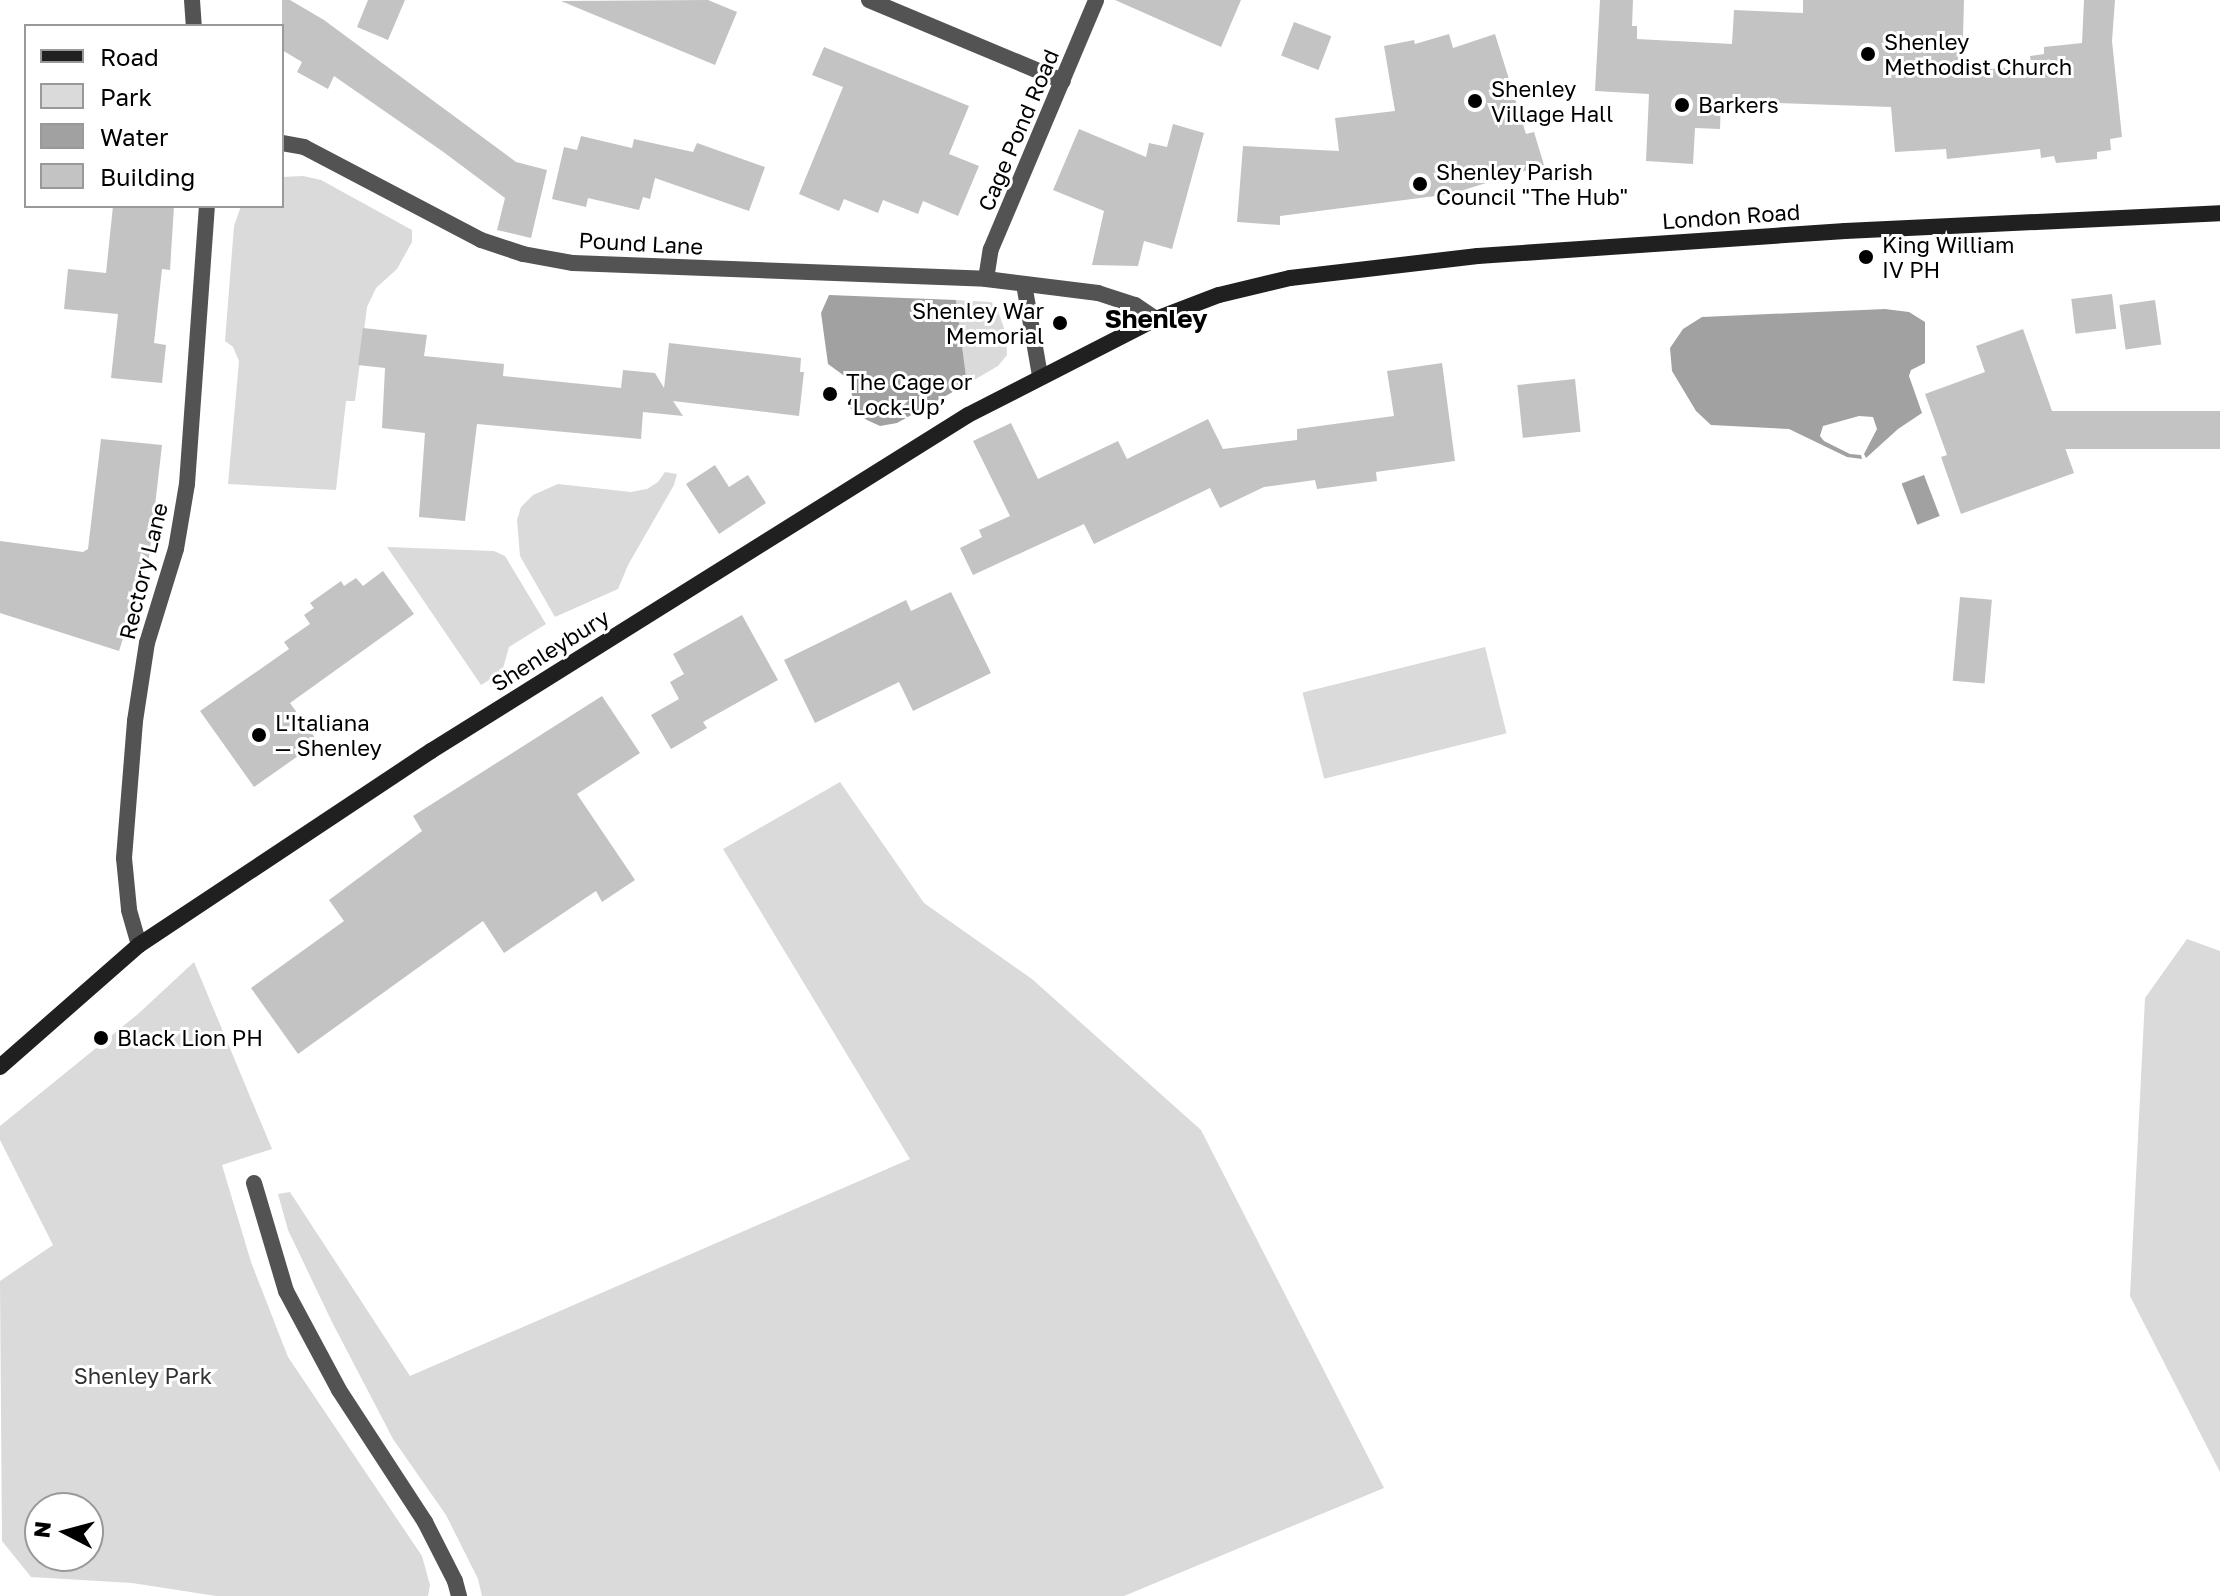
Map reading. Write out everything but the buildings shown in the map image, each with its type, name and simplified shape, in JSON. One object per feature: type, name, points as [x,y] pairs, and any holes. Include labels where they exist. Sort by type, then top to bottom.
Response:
[{"type":"main road","name":"London Road","points":[[1156,319],[1219,295],[1290,278],[1398,263],[1845,231],[2220,213]]},
{"type":"main road","name":"Shenleybury","points":[[0,1067],[139,945],[535,685],[880,468],[1040,376],[1156,319]]},
{"type":"street","points":[[192,0],[194,24]]},
{"type":"street","points":[[869,0],[1063,81]]},
{"type":"street","name":"Cage Pond Road","points":[[986,279],[991,249],[1096,0]]},
{"type":"street","name":"Pound Lane","points":[[284,143],[304,147],[481,240],[523,254],[573,263],[986,279],[1098,293],[1135,305],[1156,319]]},
{"type":"street","name":"Rectory Lane","points":[[139,945],[129,909],[124,858],[135,721],[147,643],[176,549],[187,484],[207,208]]},
{"type":"street","points":[[1024,284],[1040,376]]},
{"type":"street","points":[[254,1183],[286,1291],[339,1390],[425,1522],[455,1581],[459,1596]]},
{"type":"green space","points":[[303,176],[321,180],[412,230],[412,242],[397,269],[376,288],[367,307],[355,401],[346,401],[336,490],[228,484],[239,361],[233,347],[225,341],[234,226],[240,208],[284,208],[284,177]]},
{"type":"green space","points":[[956,300],[991,302],[997,308],[1006,334],[1007,355],[998,366],[967,384]]},
{"type":"green space","points":[[665,472],[677,474],[674,485],[628,565],[618,589],[555,617],[520,556],[517,520],[521,507],[533,495],[558,484],[631,492],[647,489],[658,482]]},
{"type":"green space","points":[[387,547],[494,551],[505,556],[546,624],[509,647],[502,672],[481,685]]},
{"type":"green space","points":[[1485,647],[1507,733],[1324,779],[1303,692]]},
{"type":"green space","points":[[840,782],[924,903],[1032,979],[1201,1130],[1384,1488],[1124,1596],[482,1596],[478,1579],[446,1515],[393,1439],[332,1322],[288,1230],[278,1194],[290,1192],[410,1376],[910,1159],[723,849]]},
{"type":"green space","points":[[2187,939],[2220,951],[2220,1472],[2130,1296],[2145,998]]},
{"type":"green space","name":"Shenley Park","points":[[194,962],[272,1149],[222,1165],[251,1262],[288,1357],[422,1556],[430,1585],[428,1596],[216,1596],[132,1583],[31,1577],[27,1572],[104,1572],[104,1492],[24,1492],[24,1568],[2,1541],[0,1281],[53,1245],[0,1140],[0,1126],[138,1014]]},
{"type":"water","points":[[829,295],[956,300],[967,384],[897,423],[880,426],[867,420],[846,405],[852,396],[850,380],[828,364],[821,313]]},
{"type":"water","points":[[1885,309],[1909,312],[1925,322],[1925,363],[1911,370],[1909,376],[1922,413],[1898,429],[1866,458],[1864,454],[1877,429],[1873,417],[1859,416],[1823,426],[1820,436],[1824,441],[1850,454],[1861,455],[1862,459],[1847,457],[1789,429],[1711,425],[1696,411],[1672,371],[1670,348],[1683,329],[1702,317]]},
{"type":"water","points":[[1924,475],[1940,516],[1917,525],[1902,484]]},
{"type":"place","name":"Shenley Methodist Church","points":[[1868,54]]},
{"type":"place","name":"Shenley Village Hall","points":[[1475,101]]},
{"type":"place","name":"Barkers","points":[[1682,105]]},
{"type":"place","name":"Shenley Parish Council \"The Hub\"","points":[[1420,184]]},
{"type":"place","name":"King William IV PH","points":[[1866,257]]},
{"type":"place","name":"Shenley War Memorial","points":[[1060,323]]},
{"type":"place","name":"The Cage or ‘Lock-Up’","points":[[830,394]]},
{"type":"place","name":"L'Italiana — Shenley","points":[[259,735]]},
{"type":"place","name":"Black Lion PH","points":[[101,1038]]},
{"type":"district","name":"Shenley","points":[[1156,319]]}]
